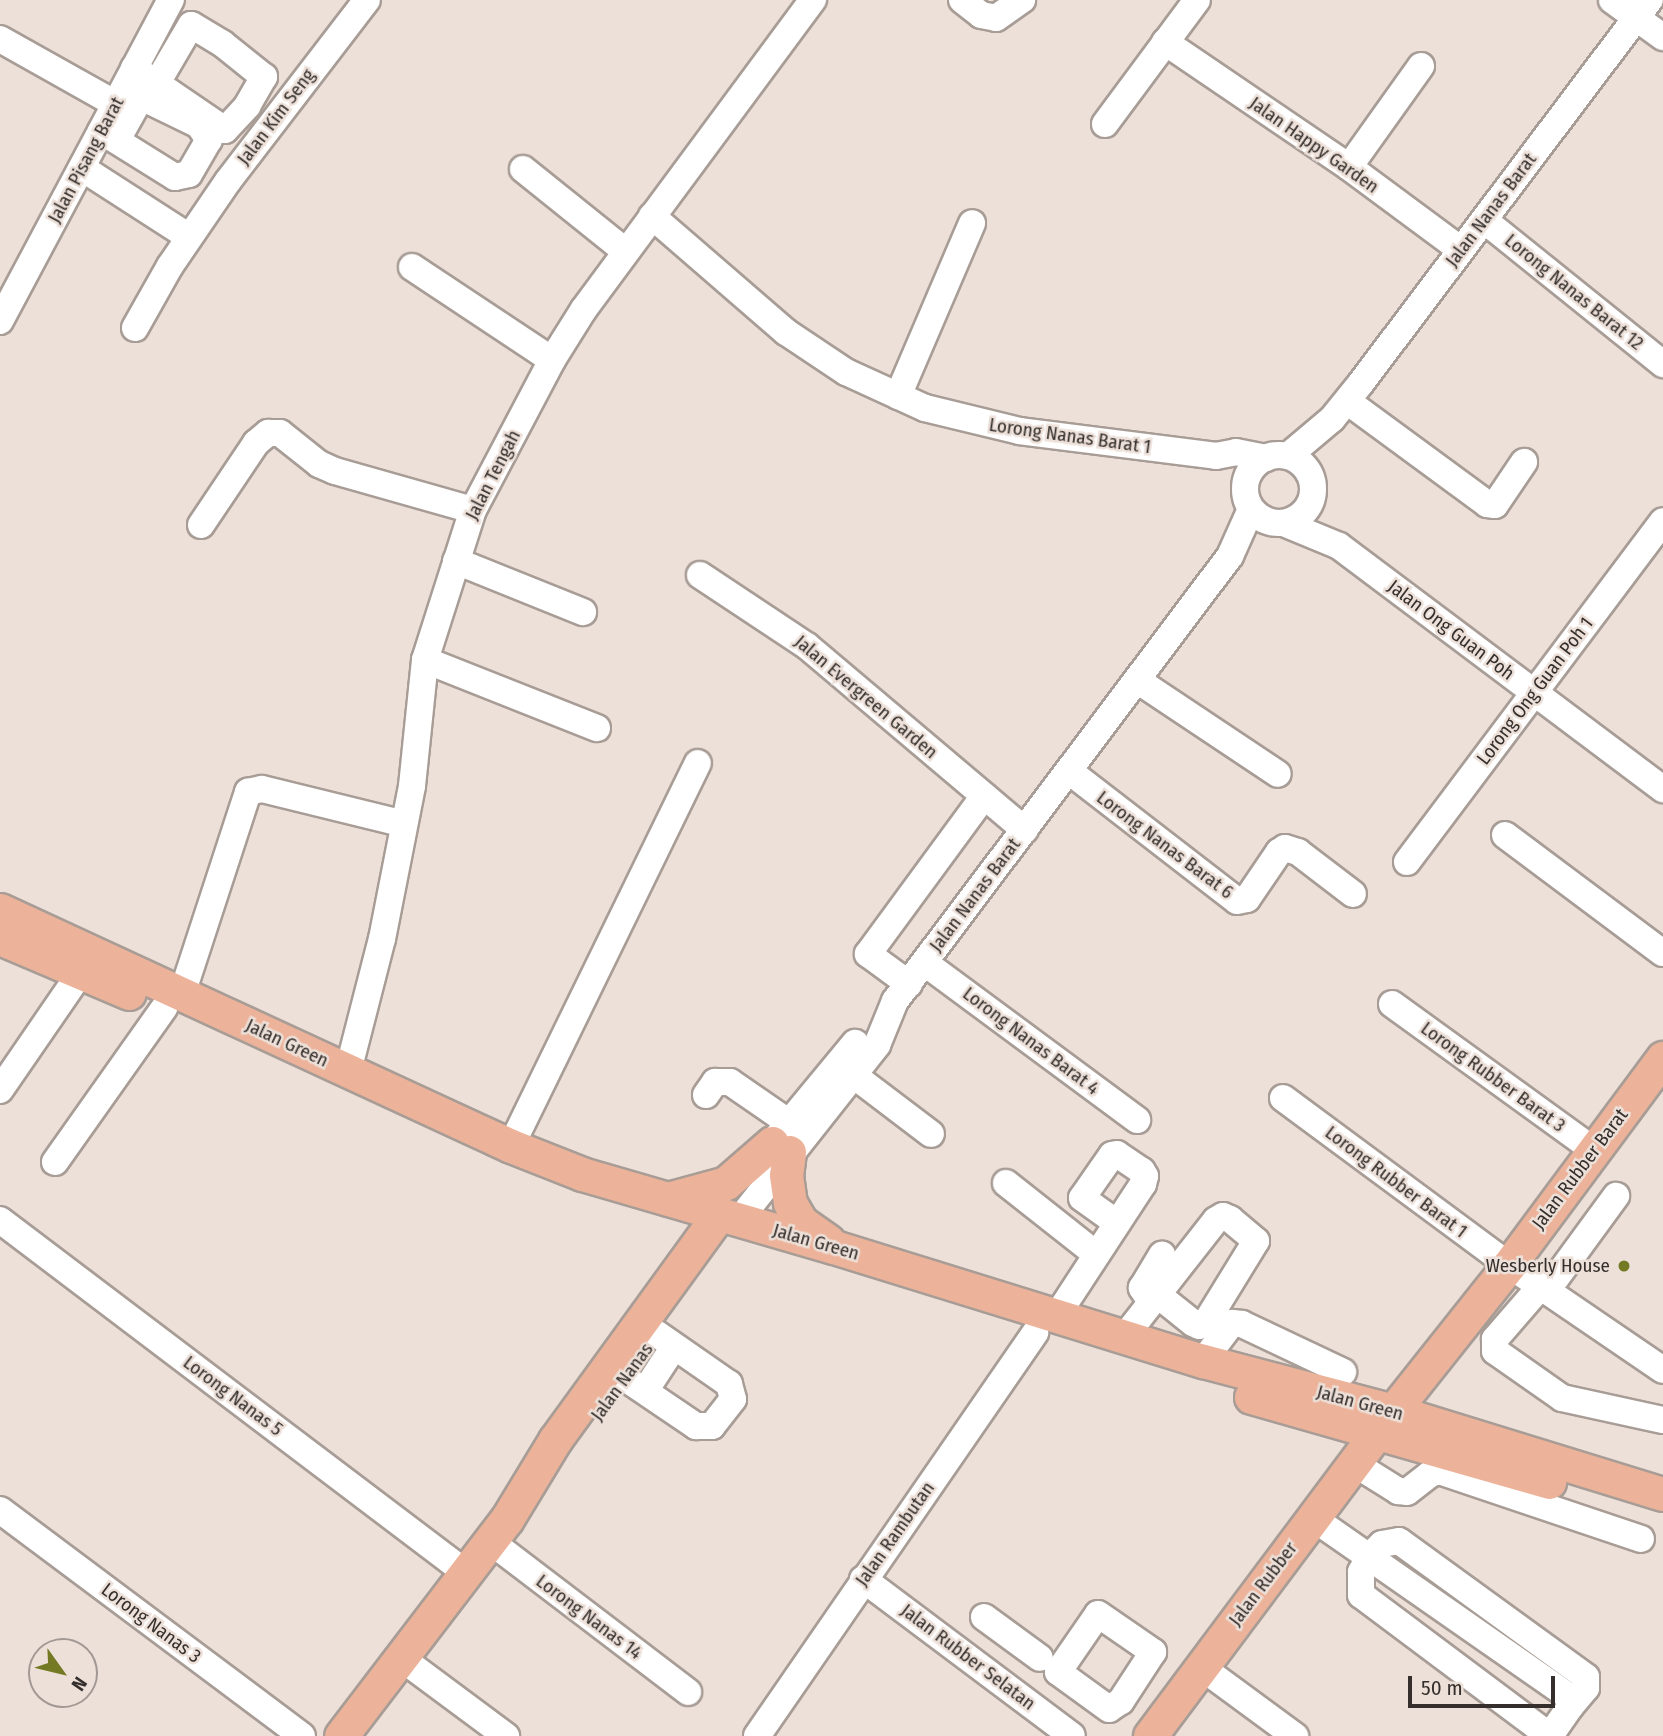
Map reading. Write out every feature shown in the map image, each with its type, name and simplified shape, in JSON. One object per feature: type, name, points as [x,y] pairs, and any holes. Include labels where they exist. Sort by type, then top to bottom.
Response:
[{"type":"main road","name":"Jalan Green","points":[[0,910],[173,1001],[505,1167],[723,1225],[1045,1325],[1385,1422],[1663,1494]]},
{"type":"main road","name":"Jalan Green","points":[[0,938],[81,972],[173,1001],[348,1071],[511,1146],[582,1174],[665,1199],[723,1225],[834,1247],[1045,1325],[1125,1336],[1663,1514]]},
{"type":"main road","name":"Jalan Rubber Barat","points":[[1385,1422],[1514,1258],[1594,1150],[1659,1071]]},
{"type":"main road","points":[[665,1199],[726,1183],[783,1139]]},
{"type":"main road","points":[[783,1139],[790,1203],[801,1222],[834,1247]]},
{"type":"main road","name":"Jalan Nanas","points":[[498,1530],[635,1384],[665,1341],[723,1225]]},
{"type":"main road","name":"Jalan Nanas","points":[[341,1736],[498,1530],[555,1440],[723,1225]]},
{"type":"main road","name":"Jalan Rubber","points":[[1152,1732],[1385,1422]]},
{"type":"street","name":"Jalan Pisang Barat","points":[[0,320],[82,168],[109,135],[134,88],[170,0]]},
{"type":"street","name":"Jalan Kim Seng","points":[[135,328],[189,237],[258,139],[367,0]]},
{"type":"street","name":"Jalan Tengah","points":[[348,1071],[382,939],[412,786],[425,660],[473,510],[552,360],[625,251],[813,0]]},
{"type":"street","points":[[962,0],[981,15],[996,18],[1022,0]]},
{"type":"street","points":[[1105,124],[1196,0]]},
{"type":"street","points":[[1612,0],[1644,9],[1663,37]]},
{"type":"street","name":"Jalan Nanas Barat","points":[[1277,457],[1339,410],[1644,9]]},
{"type":"street","points":[[0,39],[134,88],[199,125],[209,141],[189,174],[175,177],[109,135]]},
{"type":"street","name":"Jalan Happy Garden","points":[[1165,43],[1349,167],[1461,250]]},
{"type":"street","points":[[1349,167],[1421,66]]},
{"type":"street","points":[[82,168],[189,237]]},
{"type":"street","points":[[523,169],[625,251]]},
{"type":"street","name":"Lorong Nanas Barat 1","points":[[652,216],[786,332],[846,372],[925,408],[999,428],[1216,456],[1236,452],[1277,457]]},
{"type":"street","name":"Lorong Nanas Barat 12","points":[[1484,220],[1663,363]]},
{"type":"street","points":[[898,396],[972,223]]},
{"type":"street","points":[[412,267],[552,360]]},
{"type":"street","points":[[1339,410],[1487,504],[1495,505],[1524,462]]},
{"type":"street","name":"Jalan Nanas Barat","points":[[1313,485],[1339,410]]},
{"type":"street","points":[[201,525],[256,443],[268,433],[280,433],[319,464],[335,471],[473,510]]},
{"type":"street","points":[[1216,456],[1246,483]]},
{"type":"street","points":[[1277,457],[1307,469],[1313,485],[1303,514],[1282,524],[1259,517],[1251,509],[1246,496],[1246,483],[1256,464],[1277,457]]},
{"type":"street","name":"Jalan Ong Guan Poh","points":[[1313,485],[1339,546]]},
{"type":"street","name":"Jalan Nanas Barat","points":[[783,1139],[852,1074],[877,1045],[902,993],[1230,556],[1251,509]]},
{"type":"street","name":"Lorong Ong Guan Poh 1","points":[[1407,863],[1663,521]]},
{"type":"street","name":"Jalan Nanas Barat","points":[[1230,556],[1282,524]]},
{"type":"street","name":"Jalan Ong Guan Poh","points":[[1282,524],[1339,546],[1663,789]]},
{"type":"street","points":[[456,561],[583,612]]},
{"type":"street","name":"Jalan Evergreen Garden","points":[[699,575],[807,646],[1025,830]]},
{"type":"street","points":[[425,660],[597,728]]},
{"type":"street","points":[[1137,680],[1278,774]]},
{"type":"street","points":[[511,1146],[698,763]]},
{"type":"street","name":"Lorong Nanas Barat 6","points":[[1069,771],[1237,901],[1247,899],[1279,852],[1285,848],[1298,852],[1353,894]]},
{"type":"street","points":[[55,1162],[173,1001],[248,792],[262,789],[404,824]]},
{"type":"street","points":[[723,1225],[783,1139],[902,993],[868,954],[984,796]]},
{"type":"street","points":[[1506,835],[1663,953]]},
{"type":"street","name":"Lorong Nanas Barat 4","points":[[925,962],[1137,1120]]},
{"type":"street","points":[[0,1090],[81,972]]},
{"type":"street","name":"Lorong Rubber Barat 3","points":[[1392,1004],[1594,1150]]},
{"type":"street","points":[[852,1074],[931,1134]]},
{"type":"street","points":[[706,1095],[715,1082],[730,1082],[783,1139]]},
{"type":"street","name":"Lorong Rubber Barat 1","points":[[1283,1098],[1548,1283]]},
{"type":"street","points":[[1006,1183],[1096,1254]]},
{"type":"street","points":[[1616,1196],[1548,1283],[1495,1339],[1495,1351],[1562,1398],[1663,1420]]},
{"type":"street","name":"Lorong Nanas 5","points":[[0,1220],[466,1573]]},
{"type":"street","name":"Jalan Rambutan","points":[[757,1736],[863,1579],[1117,1223]]},
{"type":"street","points":[[1125,1336],[1154,1298],[1142,1288],[1162,1255]]},
{"type":"street","points":[[1548,1283],[1632,1335]]},
{"type":"street","points":[[1548,1283],[1663,1370]]},
{"type":"street","points":[[1203,1361],[1232,1323],[1242,1324],[1343,1372]]},
{"type":"street","points":[[635,1384],[696,1426],[712,1426],[733,1399],[729,1384],[665,1341]]},
{"type":"street","points":[[1354,1464],[1398,1492],[1407,1492],[1430,1474],[1439,1471],[1641,1539]]},
{"type":"street","name":"Lorong Nanas 3","points":[[0,1510],[302,1736]]},
{"type":"street","points":[[1313,1518],[1369,1557]]},
{"type":"street","name":"Lorong Nanas 14","points":[[498,1530],[688,1692]]},
{"type":"street","points":[[1399,1541],[1586,1677],[1586,1688],[1554,1730],[1543,1731],[1362,1595],[1361,1572],[1369,1557],[1382,1544],[1399,1541]]},
{"type":"street","name":"Jalan Rubber Selatan","points":[[863,1579],[1072,1736]]},
{"type":"street","points":[[985,1618],[1032,1653],[1001,1682]]},
{"type":"street","points":[[401,1658],[506,1736]]},
{"type":"street","points":[[1201,1667],[1295,1736]]},
{"type":"street","points":[[1121,1701],[1152,1732]]},
{"type":"place","name":"Wesberly House","points":[[1624,1266]]}]
